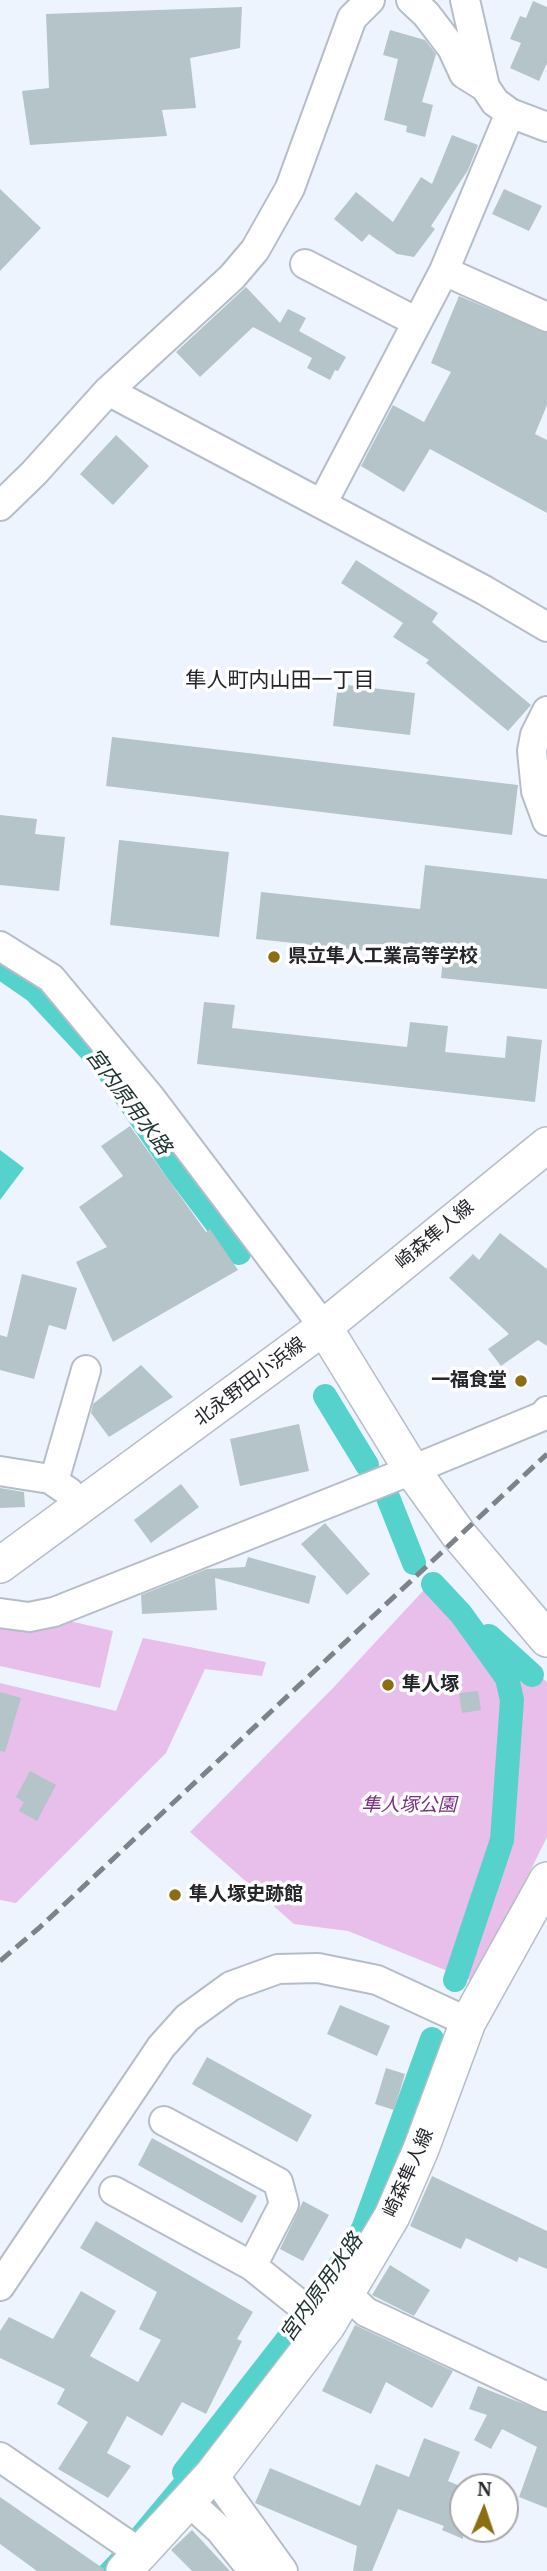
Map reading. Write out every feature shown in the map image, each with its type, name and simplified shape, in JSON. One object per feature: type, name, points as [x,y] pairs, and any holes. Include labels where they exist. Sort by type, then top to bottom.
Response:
[{"type":"main road","name":"崎森隼人線","points":[[324,1326],[547,1145]]},
{"type":"main road","name":"北永野田小浜線","points":[[0,1565],[324,1326],[412,1470],[459,1535],[547,1639]]},
{"type":"main road","name":"崎森隼人線","points":[[132,2562],[213,2474],[327,2326],[392,2216],[421,2149],[468,2022],[547,1880]]},
{"type":"street","points":[[0,506],[34,473],[107,391],[232,278],[255,250],[290,188],[352,18],[370,0]]},
{"type":"street","points":[[411,0],[426,14],[452,48],[464,74],[485,87]]},
{"type":"street","points":[[465,0],[485,87],[495,102],[510,113],[547,127]]},
{"type":"street","points":[[322,504],[444,271],[510,113]]},
{"type":"street","points":[[305,264],[417,322]]},
{"type":"street","points":[[444,271],[547,317]]},
{"type":"street","points":[[107,391],[484,590],[547,627]]},
{"type":"street","points":[[547,711],[535,735],[532,751],[536,791],[547,821]]},
{"type":"street","points":[[0,946],[51,978],[150,1097],[324,1326]]},
{"type":"street","points":[[54,1481],[86,1370]]},
{"type":"street","points":[[0,1613],[29,1617],[54,1612],[412,1470],[543,1416],[547,1411]]},
{"type":"street","points":[[0,1471],[54,1481],[86,1502]]},
{"type":"street","points":[[0,2286],[161,2047],[187,2018],[231,1986],[278,1969],[318,1968],[377,1980],[468,2022]]},
{"type":"street","points":[[164,2121],[278,2182],[284,2204],[252,2266]]},
{"type":"street","points":[[114,2191],[252,2266],[327,2326]]},
{"type":"street","points":[[346,2292],[366,2312],[547,2397]]},
{"type":"street","points":[[0,2457],[132,2562]]},
{"type":"street","points":[[213,2474],[283,2571]]},
{"type":"street","points":[[188,2501],[220,2530],[253,2571]]},
{"type":"green space","name":"隼人塚公園","points":[[434,1579],[509,1652],[547,1682],[547,1837],[475,1982],[348,1931],[294,1924],[190,1832],[333,1688]]},
{"type":"green space","points":[[17,1609],[113,1631],[100,1688],[0,1666],[0,1622]]},
{"type":"green space","points":[[143,1638],[266,1662],[262,1676],[205,1669],[166,1753],[16,1903],[0,1900],[0,1683],[116,1711]]},
{"type":"shaded area","points":[[0,1150],[24,1168],[0,1200]]},
{"type":"building","points":[[533,1],[547,7],[547,63],[539,81],[510,68],[521,43],[510,39],[520,16],[526,18]]},
{"type":"building","points":[[242,7],[240,48],[190,58],[196,108],[162,110],[167,136],[30,145],[22,91],[49,88],[46,14]]},
{"type":"building","points":[[390,30],[425,40],[436,54],[422,102],[433,105],[425,137],[406,132],[407,126],[384,120],[398,59],[383,55]]},
{"type":"building","points":[[452,135],[478,145],[468,170],[431,226],[435,229],[414,257],[397,254],[369,234],[362,242],[334,219],[356,192],[393,222],[421,177],[432,184]]},
{"type":"building","points":[[0,189],[41,228],[0,271]]},
{"type":"building","points":[[504,189],[542,206],[529,231],[492,214]]},
{"type":"building","points":[[246,287],[280,323],[288,309],[306,318],[299,331],[346,357],[330,380],[307,368],[312,358],[253,327],[200,377],[176,352]]},
{"type":"building","points":[[459,296],[547,333],[547,405],[535,434],[547,440],[547,513],[430,449],[404,492],[361,466],[393,405],[424,422],[451,372],[431,363]]},
{"type":"building","points":[[116,435],[149,466],[113,505],[80,474]]},
{"type":"building","points":[[356,560],[438,613],[432,622],[531,705],[508,731],[426,663],[429,660],[393,637],[403,623],[341,583]]},
{"type":"building","points":[[338,684],[415,693],[410,735],[333,726]]},
{"type":"building","points":[[112,737],[518,785],[512,835],[106,786]]},
{"type":"building","points":[[0,815],[37,819],[35,834],[65,837],[59,891],[0,885]]},
{"type":"building","points":[[119,840],[229,852],[219,937],[110,925]]},
{"type":"building","points":[[425,865],[547,879],[547,989],[441,978],[443,959],[256,939],[261,892],[420,909]]},
{"type":"building","points":[[204,1002],[235,1005],[232,1028],[407,1047],[410,1022],[448,1026],[445,1052],[505,1058],[507,1036],[542,1040],[535,1102],[197,1064]]},
{"type":"building","points":[[130,1126],[206,1232],[210,1229],[238,1270],[113,1342],[76,1262],[107,1247],[79,1207],[123,1176],[101,1146]]},
{"type":"building","points":[[500,1233],[547,1269],[547,1346],[538,1340],[501,1366],[488,1349],[509,1334],[449,1278],[473,1254],[479,1260]]},
{"type":"building","points":[[22,1274],[77,1288],[66,1330],[49,1325],[34,1379],[0,1370],[0,1335],[7,1337]]},
{"type":"building","points":[[141,1365],[173,1397],[109,1437],[91,1413],[93,1404]]},
{"type":"building","points":[[299,1424],[309,1471],[240,1486],[230,1439]]},
{"type":"building","points":[[181,1484],[199,1507],[151,1543],[134,1520]]},
{"type":"building","points":[[0,1488],[24,1492],[25,1507],[0,1508]]},
{"type":"building","points":[[325,1523],[370,1574],[347,1595],[301,1544]]},
{"type":"building","points":[[248,1557],[316,1576],[309,1604],[215,1578],[217,1610],[142,1614],[141,1595],[207,1569],[245,1567]]},
{"type":"building","points":[[478,1691],[481,1710],[462,1713],[459,1693]]},
{"type":"building","points":[[0,1692],[21,1698],[5,1752],[0,1751]]},
{"type":"building","points":[[30,1771],[56,1785],[37,1821],[19,1811],[24,1802],[16,1797]]},
{"type":"building","points":[[340,2005],[390,2026],[377,2056],[327,2034]]},
{"type":"building","points":[[207,2057],[312,2115],[297,2142],[192,2084]]},
{"type":"building","points":[[386,2068],[405,2074],[394,2110],[375,2104]]},
{"type":"building","points":[[152,2138],[257,2196],[242,2223],[138,2165]]},
{"type":"building","points":[[432,2176],[547,2231],[547,2269],[519,2257],[517,2262],[466,2238],[461,2249],[410,2226]]},
{"type":"building","points":[[303,2201],[329,2215],[303,2261],[280,2249]]},
{"type":"building","points":[[96,2221],[253,2312],[237,2339],[242,2341],[206,2414],[182,2402],[162,2436],[127,2416],[107,2453],[131,2466],[108,2498],[58,2469],[88,2422],[57,2404],[65,2389],[0,2358],[0,2331],[9,2317],[53,2339],[81,2291],[116,2311],[90,2356],[138,2382],[161,2340],[139,2329],[157,2292],[80,2248]]},
{"type":"building","points":[[390,2265],[430,2290],[414,2316],[372,2295]]},
{"type":"building","points":[[355,2325],[453,2371],[432,2408],[386,2382],[371,2414],[322,2391]]},
{"type":"building","points":[[478,2386],[547,2413],[547,2508],[519,2497],[537,2447],[502,2429],[491,2449],[474,2440],[487,2415],[469,2409]]},
{"type":"building","points":[[424,2438],[460,2452],[449,2473],[449,2533],[442,2530],[444,2526],[398,2509],[372,2571],[353,2571],[357,2546],[255,2503],[270,2468],[360,2506],[376,2464],[409,2477]]},
{"type":"building","points":[[0,2497],[104,2571],[37,2571],[0,2544]]},
{"type":"building","points":[[192,2530],[230,2571],[192,2571],[171,2550]]},
{"type":"waterway","name":"宮内原用水路","points":[[0,967],[35,991],[105,1066],[177,1171],[239,1253]]},
{"type":"waterway","name":"宮内原用水路","points":[[325,1396],[367,1465]]},
{"type":"waterway","name":"宮内原用水路","points":[[387,1495],[414,1563]]},
{"type":"waterway","name":"宮内原用水路","points":[[433,1584],[461,1614],[507,1678],[512,1700],[502,1840],[455,1980]]},
{"type":"waterway","name":"宮内原用水路","points":[[489,1636],[532,1675]]},
{"type":"waterway","name":"宮内原用水路","points":[[184,2472],[318,2300],[363,2229],[432,2039]]},
{"type":"waterway","points":[[134,2532],[184,2472]]},
{"type":"waterway","name":"宮内原用水路","points":[[219,2506],[244,2539]]},
{"type":"waterway","points":[[100,2571],[119,2551]]},
{"type":"railway","points":[[0,1961],[39,1928],[547,1454]]},
{"type":"place","name":"県立隼人工業高等学校","points":[[274,957]]},
{"type":"place","name":"一福食堂","points":[[521,1381]]},
{"type":"place","name":"隼人塚","points":[[388,1685]]},
{"type":"place","name":"隼人塚史跡館","points":[[175,1895]]},
{"type":"district","name":"隼人町内山田一丁目","points":[[280,681]]}]
